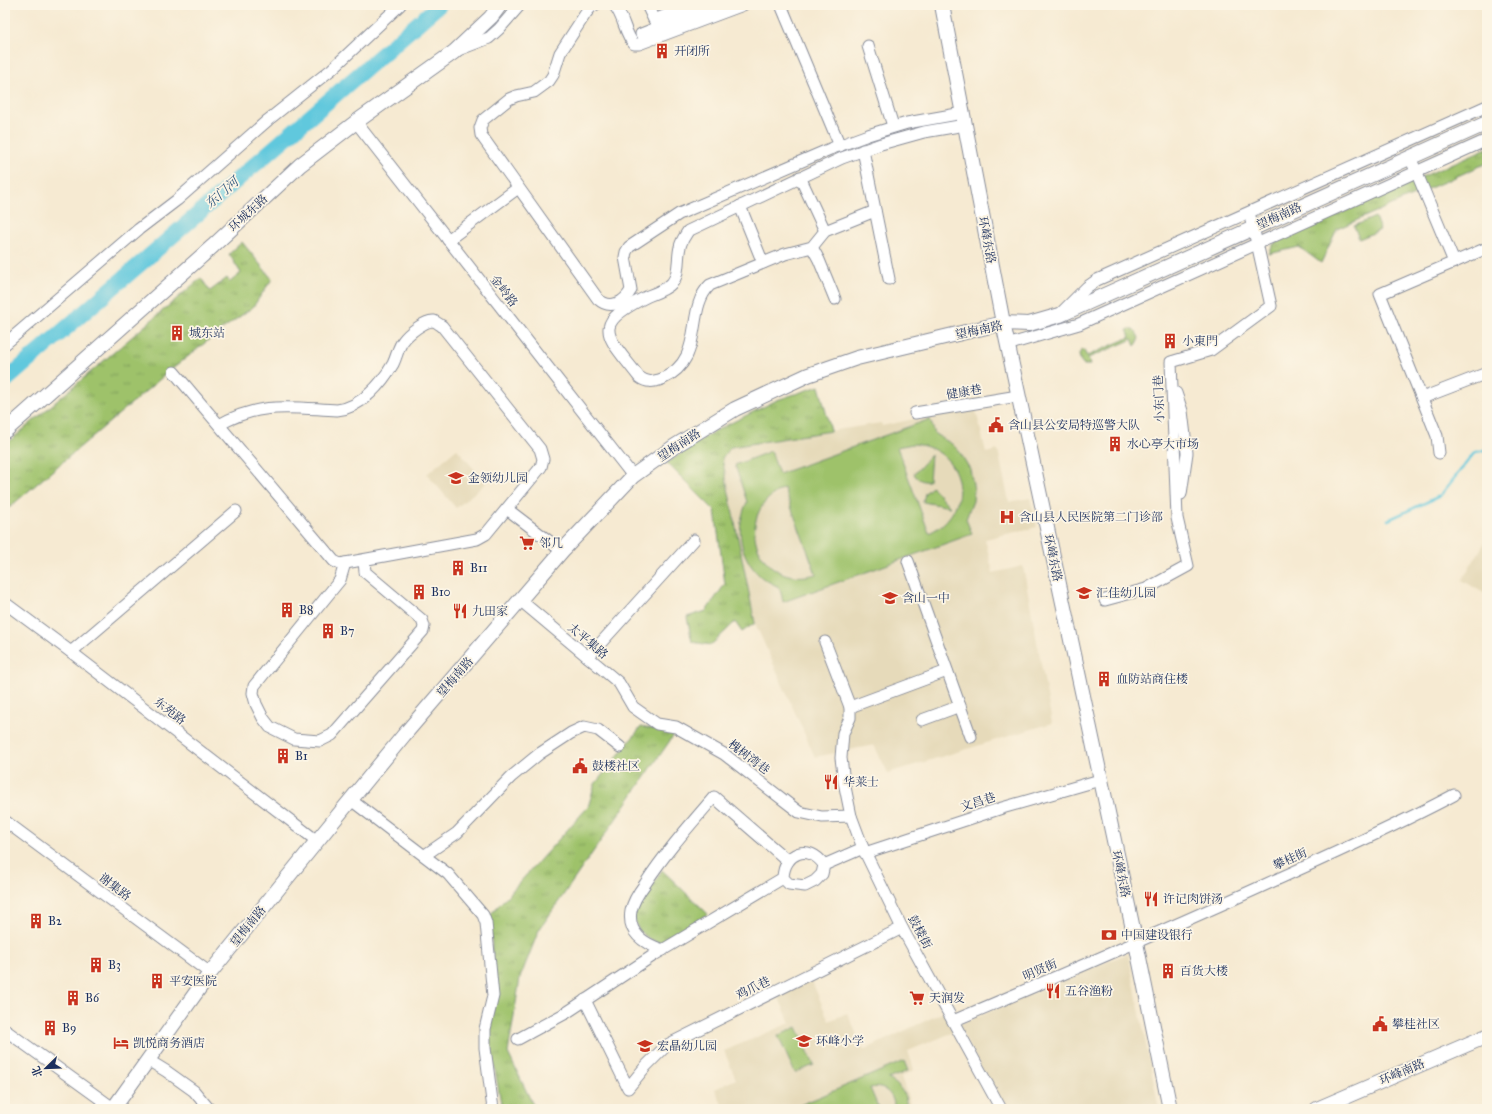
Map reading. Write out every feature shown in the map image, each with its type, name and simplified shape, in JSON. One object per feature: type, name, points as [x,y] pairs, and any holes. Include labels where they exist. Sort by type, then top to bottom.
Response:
[{"type":"main road","name":"环城东路","points":[[5,431],[190,266],[300,165],[356,122],[417,80],[454,52],[491,17],[500,5]]},
{"type":"main road","name":"环峰东路","points":[[942,5],[1007,345],[1136,943],[1170,1109]]},
{"type":"main road","name":"望梅南路","points":[[113,1108],[210,973],[351,800],[562,551],[633,476],[675,446],[735,409],[808,375],[857,358],[1003,323],[1029,324],[1060,314],[1487,123]]},
{"type":"main road","name":"环峰南路","points":[[1317,1109],[1487,1036]]},
{"type":"street","points":[[5,344],[139,229],[177,200],[268,120],[332,70],[400,5]]},
{"type":"street","points":[[454,52],[489,38],[520,5]]},
{"type":"street","points":[[595,5],[586,12],[560,54],[553,75],[549,81],[534,92],[509,99],[483,120],[480,128],[481,136],[603,304],[612,305],[628,294],[631,290],[625,257],[629,247],[680,214],[840,146],[893,126],[964,119]]},
{"type":"street","points":[[614,5],[620,12],[630,40],[634,44],[639,44],[743,5]]},
{"type":"street","points":[[647,5],[654,20],[691,5]]},
{"type":"street","points":[[641,34],[714,5]]},
{"type":"street","points":[[781,5],[840,146]]},
{"type":"street","points":[[868,46],[893,126]]},
{"type":"street","points":[[1060,314],[1087,287],[1097,280],[1487,106]]},
{"type":"street","points":[[875,211],[825,231],[812,248],[785,254],[710,285],[704,290],[700,300],[689,353],[673,372],[665,377],[650,382],[639,377],[609,335],[608,330],[610,323],[615,316],[668,287],[673,282],[680,246],[688,231],[842,158],[863,150],[964,119]]},
{"type":"street","name":"金岭路","points":[[356,122],[633,476]]},
{"type":"street","points":[[1007,345],[1079,324],[1487,140]]},
{"type":"street","points":[[863,150],[889,279]]},
{"type":"street","points":[[1410,157],[1454,262]]},
{"type":"street","points":[[800,177],[825,231]]},
{"type":"street","points":[[448,240],[518,188]]},
{"type":"street","points":[[740,206],[763,263]]},
{"type":"street","points":[[1249,213],[1257,243]]},
{"type":"street","name":"小东门巷","points":[[1105,600],[1146,589],[1188,566],[1177,518],[1171,362],[1211,350],[1271,306],[1257,243]]},
{"type":"street","points":[[812,248],[819,260],[835,299]]},
{"type":"street","points":[[1439,453],[1437,436],[1380,294],[1487,248]]},
{"type":"street","points":[[174,372],[334,561],[340,564],[477,539],[486,534],[507,509],[541,467],[543,459],[540,449],[442,326],[435,321],[427,322],[419,326],[403,341],[393,364],[382,380],[368,395],[353,406],[337,410],[262,408],[244,412],[219,425]]},
{"type":"street","points":[[1422,398],[1487,373]]},
{"type":"street","name":"健康巷","points":[[915,414],[1018,396]]},
{"type":"street","points":[[507,509],[562,551]]},
{"type":"street","points":[[71,652],[236,511]]},
{"type":"street","points":[[588,658],[694,540]]},
{"type":"street","points":[[345,563],[340,580],[254,686],[253,693],[256,704],[263,718],[270,727],[294,739],[320,741],[332,735],[423,631],[424,626],[422,620],[365,572],[364,560]]},
{"type":"street","points":[[908,561],[971,737]]},
{"type":"street","name":"太平集路","points":[[520,600],[619,683],[633,707]]},
{"type":"street","name":"东苑路","points":[[5,603],[71,652],[317,842]]},
{"type":"street","points":[[826,642],[850,707],[947,670]]},
{"type":"street","points":[[922,720],[960,706]]},
{"type":"street","name":"槐树湾巷","points":[[633,707],[656,724],[676,727],[724,754],[799,812],[822,817],[851,816]]},
{"type":"street","name":"鼓楼街","points":[[850,707],[850,718],[843,733],[841,758],[851,816],[864,850],[902,928],[1001,1109]]},
{"type":"street","points":[[425,855],[457,833],[511,777],[539,754],[571,733],[584,727],[598,730],[620,747]]},
{"type":"street","name":"文昌巷","points":[[824,865],[864,850],[1100,780]]},
{"type":"street","name":"攀桂街","points":[[1136,943],[1316,862],[1454,795]]},
{"type":"street","points":[[663,950],[640,939],[634,931],[631,922],[631,912],[635,900],[659,864],[714,797],[788,861]]},
{"type":"street","points":[[351,800],[448,874],[483,915],[486,923],[493,996],[485,1029],[485,1048],[493,1109]]},
{"type":"street","name":"谢集路","points":[[5,822],[210,973]]},
{"type":"street","points":[[802,853],[811,853],[819,857],[824,865],[822,874],[815,881],[805,886],[789,884],[783,878],[784,869],[788,861],[793,856],[802,853]]},
{"type":"street","points":[[518,1039],[542,1027],[663,950],[783,878]]},
{"type":"street","name":"鸡爪巷","points":[[585,1000],[628,1088],[646,1066],[667,1045],[902,928]]},
{"type":"street","name":"明贤街","points":[[953,1021],[1136,943]]},
{"type":"street","points":[[5,1030],[113,1108]]},
{"type":"street","points":[[148,1060],[194,1091],[209,1109]]},
{"type":"shaded area","name":"含山一中","points":[[975,406],[986,453],[998,450],[1009,502],[1030,498],[1037,527],[985,539],[993,573],[1023,566],[1052,723],[888,773],[874,745],[815,757],[755,623],[722,458],[731,447],[881,423],[882,426]]},
{"type":"shaded area","name":"金领幼儿园","points":[[457,449],[486,483],[456,508],[427,474]]},
{"type":"shaded area","points":[[1487,539],[1487,595],[1462,580]]},
{"type":"shaded area","points":[[1128,953],[1159,1109],[1004,1109],[958,1025]]},
{"type":"shaded area","name":"环峰小学","points":[[811,979],[829,1021],[847,1013],[864,1050],[944,1012],[954,1032],[908,1051],[914,1070],[901,1077],[912,1109],[724,1109],[715,1089],[736,1079],[724,1051],[790,1023],[777,993]]},
{"type":"green space","points":[[1487,148],[1487,163],[1337,229],[1321,263],[1299,247],[1269,254],[1274,243]]},
{"type":"green space","points":[[1375,217],[1380,230],[1359,239],[1354,226]]},
{"type":"green space","points":[[242,242],[272,279],[253,307],[221,330],[166,374],[5,511],[5,445],[201,278],[210,291],[227,278],[230,282],[241,273],[229,254]]},
{"type":"green space","points":[[1131,329],[1136,332],[1139,338],[1135,346],[1132,339],[1088,358],[1090,365],[1084,365],[1080,360],[1079,354],[1083,349],[1087,356],[1130,337],[1127,330]]},
{"type":"green space","points":[[819,386],[831,431],[731,447],[722,458],[755,623],[742,632],[735,622],[711,645],[692,642],[687,617],[706,611],[725,584],[715,511],[667,463],[713,432],[777,400]]},
{"type":"green space","points":[[930,419],[935,434],[952,444],[959,451],[970,469],[974,490],[973,501],[966,519],[972,534],[783,602],[779,588],[760,576],[747,560],[743,551],[740,532],[743,512],[747,502],[735,465],[771,451],[779,474]],"holes":[[[913,444],[931,448],[944,456],[953,468],[958,482],[958,496],[954,510],[944,523],[929,533],[897,447]],[[784,488],[816,574],[796,576],[779,571],[766,561],[758,547],[755,531],[758,515],[767,500]]]},
{"type":"green space","points":[[931,455],[929,481],[917,478],[914,474]]},
{"type":"green space","points":[[932,487],[950,507],[923,502],[925,493]]},
{"type":"green space","points":[[641,727],[676,732],[539,930],[520,978],[508,1053],[535,1109],[502,1109],[489,1036],[495,997],[490,915],[588,807],[595,784]]},
{"type":"green space","points":[[662,870],[708,914],[660,943],[649,939],[640,931],[635,921],[635,915],[636,909]]},
{"type":"green space","points":[[797,1027],[814,1065],[795,1073],[778,1036]]},
{"type":"green space","points":[[904,1061],[908,1071],[888,1079],[896,1084],[902,1091],[906,1099],[906,1109],[894,1109],[891,1095],[884,1089],[875,1087],[870,1088],[879,1109],[791,1109]]},
{"type":"waterway","name":"东门河","points":[[5,381],[439,5]]},
{"type":"waterway","points":[[1388,520],[1440,496],[1475,452],[1487,450]]},
{"type":"place","name":"开闭所","points":[[662,51]]},
{"type":"place","name":"城东站","points":[[177,333]]},
{"type":"place","name":"小東門","points":[[1170,341]]},
{"type":"place","name":"含山县公安局特巡警大队","points":[[996,425]]},
{"type":"place","name":"水心亭大市场","points":[[1115,444]]},
{"type":"place","name":"金领幼儿园","points":[[456,478]]},
{"type":"place","name":"含山县人民医院第二门诊部","points":[[1007,517]]},
{"type":"place","name":"邻几","points":[[527,543]]},
{"type":"place","name":"B11","points":[[458,568]]},
{"type":"place","name":"B10","points":[[419,592]]},
{"type":"place","name":"汇佳幼儿园","points":[[1084,593]]},
{"type":"place","name":"含山一中","points":[[890,598]]},
{"type":"place","name":"B8","points":[[287,610]]},
{"type":"place","name":"九田家","points":[[460,611]]},
{"type":"place","name":"B7","points":[[328,631]]},
{"type":"place","name":"血防站商住楼","points":[[1104,679]]},
{"type":"place","name":"B1","points":[[283,756]]},
{"type":"place","name":"鼓楼社区","points":[[580,766]]},
{"type":"place","name":"华莱士","points":[[831,782]]},
{"type":"place","name":"许记肉饼汤","points":[[1151,899]]},
{"type":"place","name":"B2","points":[[36,921]]},
{"type":"place","name":"中国建设银行","points":[[1109,935]]},
{"type":"place","name":"B3","points":[[96,965]]},
{"type":"place","name":"百货大楼","points":[[1168,971]]},
{"type":"place","name":"平安医院","points":[[157,981]]},
{"type":"place","name":"五谷渔粉","points":[[1053,991]]},
{"type":"place","name":"B6","points":[[73,998]]},
{"type":"place","name":"天润发","points":[[917,998]]},
{"type":"place","name":"攀桂社区","points":[[1380,1024]]},
{"type":"place","name":"B9","points":[[50,1028]]},
{"type":"place","name":"环峰小学","points":[[804,1041]]},
{"type":"place","name":"凯悦商务酒店","points":[[121,1043]]},
{"type":"place","name":"宏晶幼儿园","points":[[645,1046]]}]
